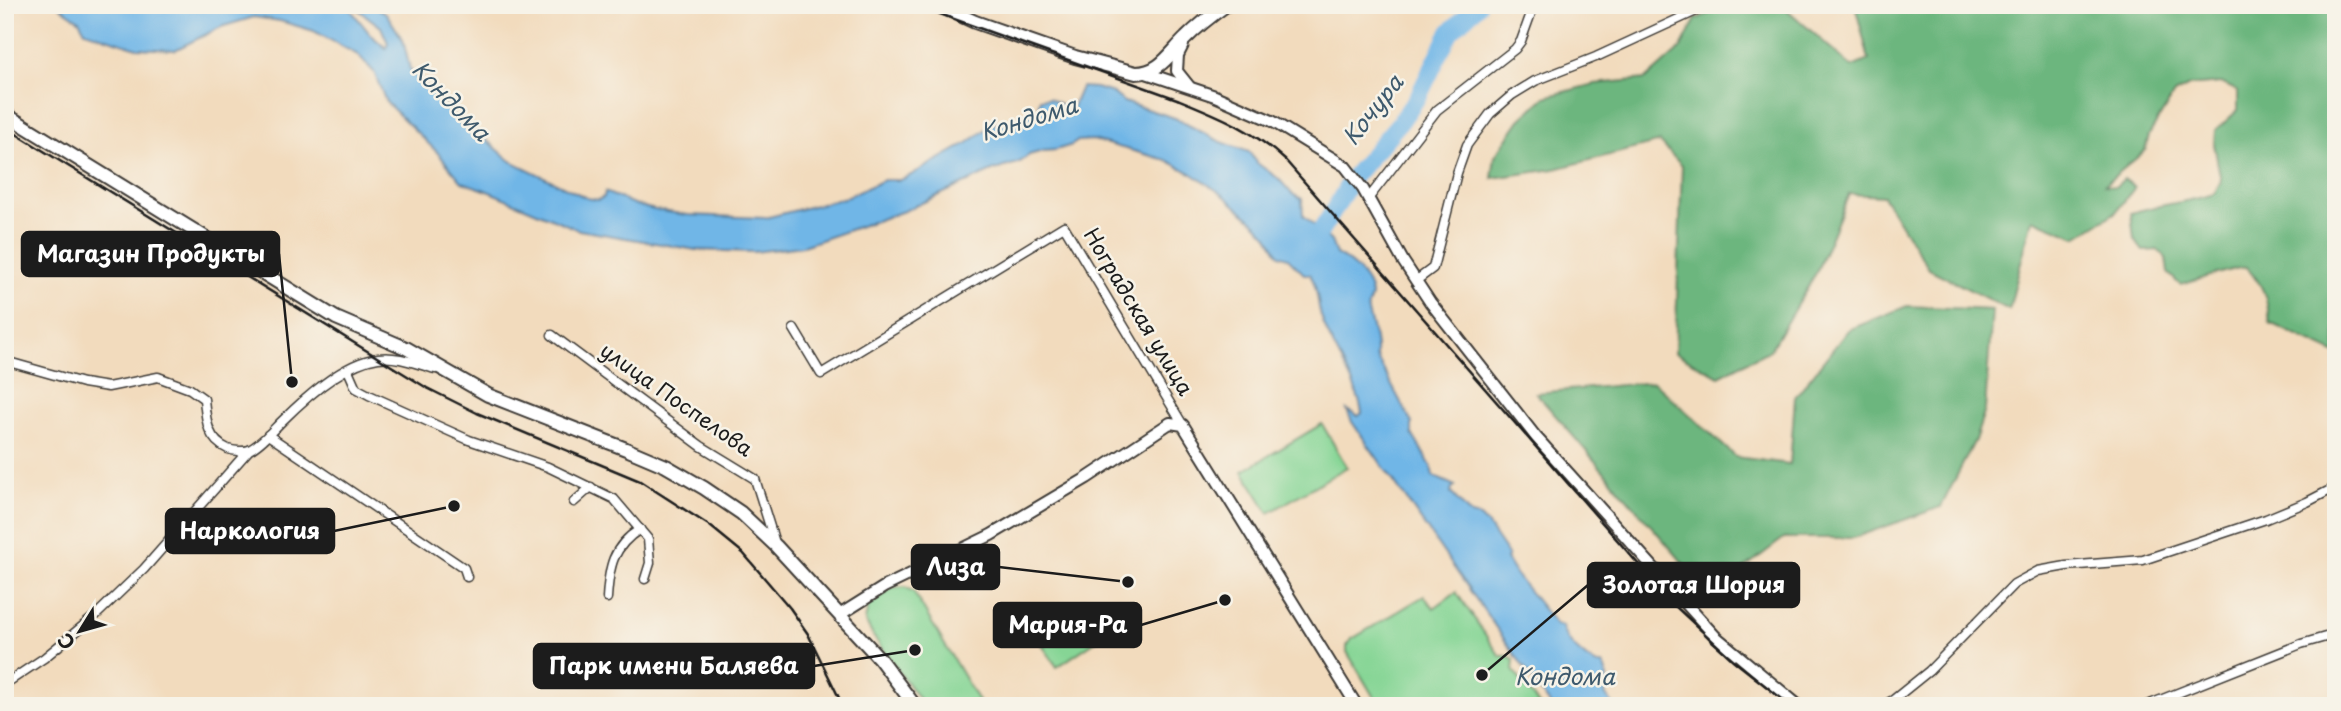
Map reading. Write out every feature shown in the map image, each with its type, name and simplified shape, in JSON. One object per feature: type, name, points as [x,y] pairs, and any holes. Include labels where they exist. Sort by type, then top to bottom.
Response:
[{"type":"main road","points":[[938,5],[975,22],[1075,57],[1124,71],[1146,73],[1164,62],[1186,37],[1226,5]]},
{"type":"main road","points":[[5,114],[336,318],[406,348],[488,395],[666,466],[704,488],[741,513],[841,614],[915,706]]},
{"type":"street","points":[[1366,194],[1437,110],[1515,49],[1521,41],[1534,5]]},
{"type":"street","points":[[1417,280],[1433,268],[1457,173],[1467,145],[1490,114],[1511,95],[1535,81],[1596,57],[1709,5]]},
{"type":"street","points":[[1186,37],[1176,63],[1177,71],[1191,88]]},
{"type":"street","points":[[1146,73],[1272,121],[1345,166],[1366,194],[1403,261],[1430,302],[1536,437],[1715,636],[1799,706]]},
{"type":"street","name":"Ноградская улица","points":[[794,329],[821,374],[1064,226],[1183,425],[1357,706]]},
{"type":"street","name":"улица Поспелова","points":[[552,335],[701,446],[755,479],[776,547]]},
{"type":"street","points":[[5,684],[44,658],[95,616],[144,569],[247,451],[268,435],[315,389],[376,358],[392,357],[447,373]]},
{"type":"street","points":[[5,361],[83,383],[108,387],[158,377],[190,389],[204,400],[206,422],[211,435],[219,444],[232,450],[247,451]]},
{"type":"street","points":[[348,370],[356,388],[369,395],[469,440],[548,467],[614,499],[648,539],[650,563],[645,579]]},
{"type":"street","points":[[841,614],[884,587],[991,536],[1087,478],[1170,423],[1183,425]]},
{"type":"street","points":[[268,435],[464,568],[467,577]]},
{"type":"street","points":[[574,502],[591,487]]},
{"type":"street","points":[[1882,706],[1929,671],[2014,584],[2038,571],[2143,560],[2266,519],[2336,487]]},
{"type":"street","points":[[607,598],[613,559],[626,538],[640,529]]},
{"type":"street","points":[[2145,706],[2289,648],[2336,634]]},
{"type":"green space","points":[[1729,5],[1783,6],[1852,67],[1869,60],[1855,5],[2336,5],[2336,354],[2270,323],[2264,292],[2246,267],[2180,285],[2168,273],[2166,258],[2158,250],[2143,251],[2134,239],[2131,213],[2214,194],[2221,181],[2214,144],[2215,131],[2238,110],[2238,91],[2221,83],[2189,86],[2174,94],[2149,135],[2145,151],[2104,185],[2115,187],[2124,179],[2135,187],[2116,212],[2076,237],[2032,219],[2009,310],[1929,269],[1883,196],[1849,194],[1816,273],[1770,350],[1719,376],[1675,353],[1682,166],[1660,142],[1555,169],[1492,178],[1495,156],[1520,120],[1545,97],[1594,84],[1646,79],[1681,48],[1696,19]]},
{"type":"green space","points":[[1907,306],[1992,310],[1985,410],[1975,440],[1941,507],[1853,538],[1784,538],[1710,594],[1536,393],[1654,382],[1736,457],[1790,464],[1795,397],[1848,330]]},
{"type":"green space","points":[[1322,424],[1347,467],[1269,513],[1243,471]]},
{"type":"green space","points":[[905,587],[913,591],[981,706],[924,706],[873,636],[865,621],[868,606],[892,588]]},
{"type":"green space","points":[[1456,592],[1500,656],[1509,656],[1514,660],[1513,670],[1540,706],[1379,706],[1347,652],[1347,646],[1352,639],[1424,596],[1434,608]]},
{"type":"green space","points":[[1084,599],[1109,602],[1122,623],[1057,667],[1034,633]]},
{"type":"water","name":"Кондома","points":[[57,5],[347,5],[371,35],[386,48],[388,43],[381,27],[352,5],[372,5],[386,13],[403,40],[410,69],[460,123],[484,138],[511,161],[587,198],[598,200],[604,197],[605,192],[636,205],[688,215],[765,218],[844,198],[884,180],[900,180],[966,144],[992,125],[1020,120],[1037,112],[1040,99],[1049,98],[1071,110],[1081,87],[1113,93],[1124,102],[1175,118],[1219,141],[1249,152],[1257,163],[1279,179],[1292,194],[1302,199],[1303,215],[1331,241],[1336,254],[1363,277],[1370,289],[1368,310],[1376,356],[1412,423],[1412,434],[1431,466],[1433,476],[1455,486],[1451,493],[1471,515],[1480,517],[1486,523],[1508,555],[1506,559],[1516,575],[1556,625],[1562,626],[1571,643],[1581,653],[1597,665],[1602,664],[1607,674],[1605,694],[1614,706],[1551,706],[1352,422],[1347,410],[1358,416],[1362,413],[1359,400],[1325,328],[1315,284],[1310,274],[1304,274],[1288,258],[1279,255],[1257,224],[1222,194],[1166,160],[1093,140],[1078,141],[1056,150],[1029,155],[1020,162],[992,171],[904,211],[803,246],[754,252],[696,250],[579,230],[462,182],[437,152],[386,102],[374,72],[358,55],[314,31],[254,17],[221,27],[175,50],[137,48],[85,31],[79,20]]},
{"type":"waterway","name":"Кочура","points":[[1310,248],[1352,178],[1401,121],[1419,95],[1450,32],[1478,5]]},
{"type":"railway","points":[[546,5],[550,7]]},
{"type":"railway","points":[[915,5],[1177,99],[1234,124],[1261,140],[1286,161],[1674,605],[1734,661],[1791,706]]},
{"type":"railway","points":[[5,127],[427,388],[477,413],[640,481],[710,526],[743,553],[790,608],[808,634],[843,706]]},
{"type":"place","name":"Магазин Продукты","points":[[292,382]]},
{"type":"place","name":"Наркология","points":[[454,506]]},
{"type":"place","name":"Лиза","points":[[1128,582]]},
{"type":"place","name":"Мария-Ра","points":[[1225,600]]},
{"type":"place","name":"Парк имени Баляева","points":[[915,650]]},
{"type":"place","name":"Золотая Шория","points":[[1482,675]]}]
